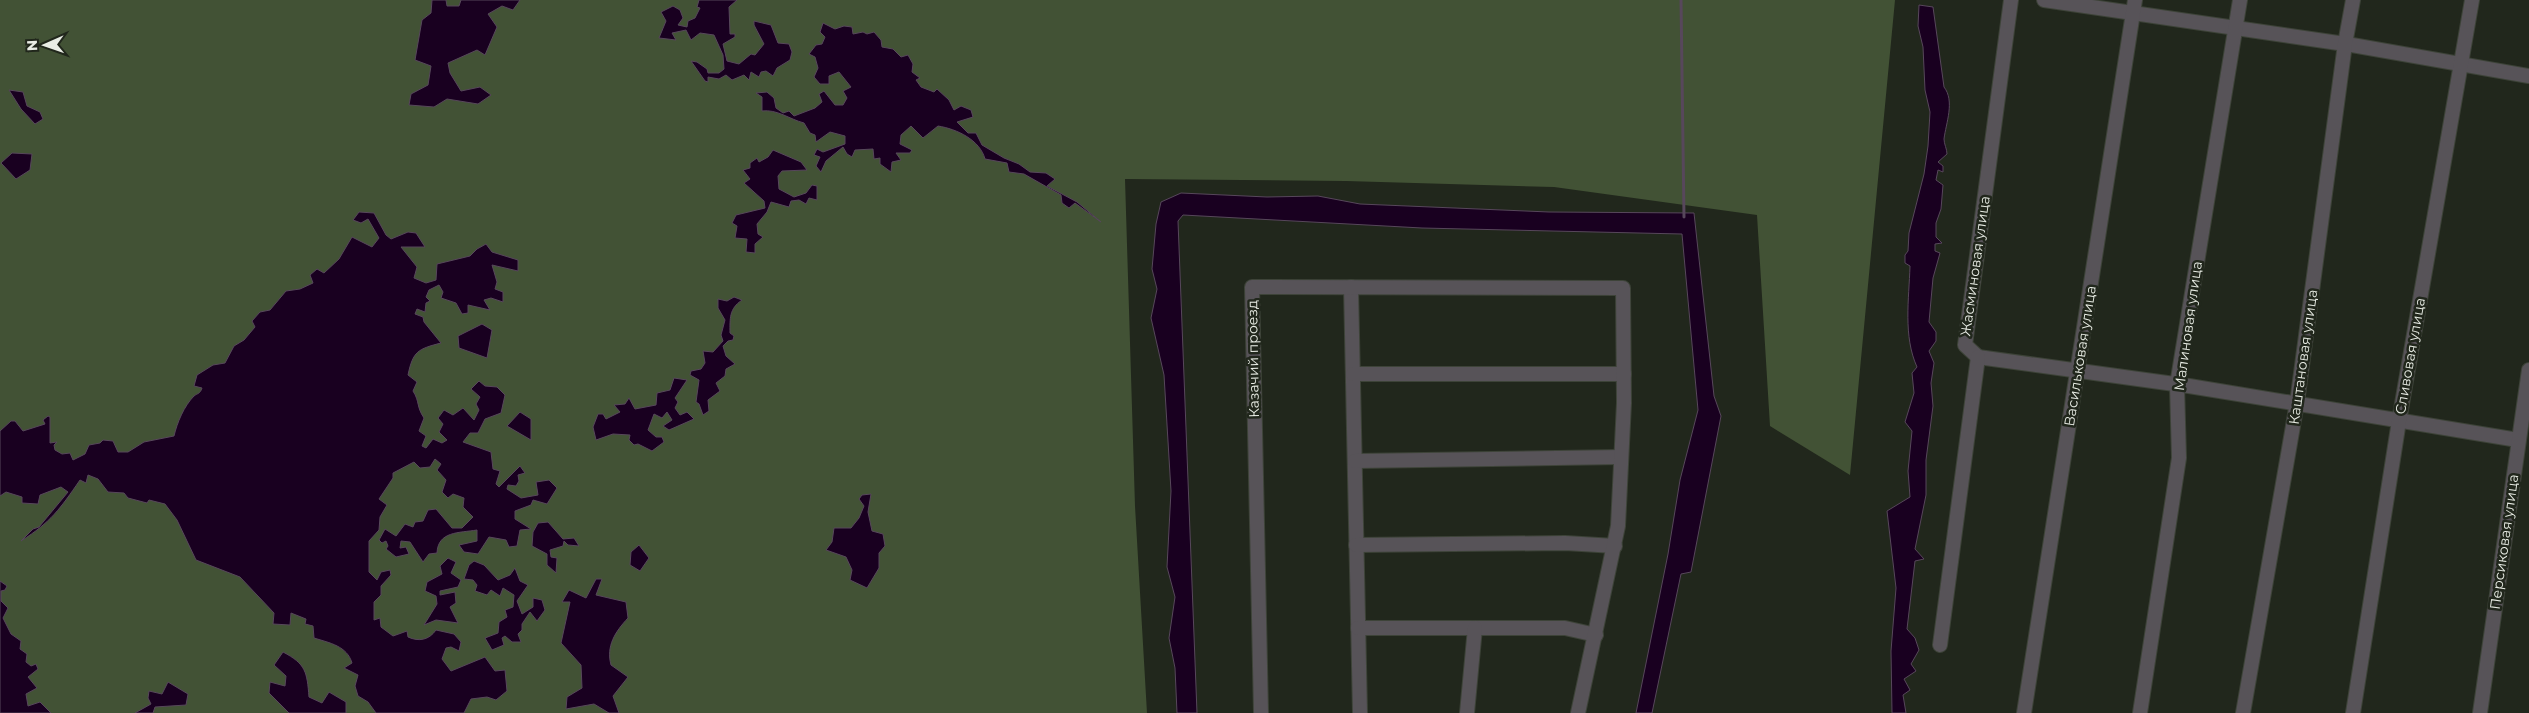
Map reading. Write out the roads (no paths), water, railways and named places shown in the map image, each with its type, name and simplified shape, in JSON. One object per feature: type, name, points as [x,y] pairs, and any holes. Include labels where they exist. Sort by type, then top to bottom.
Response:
[{"type":"street","name":"Жасминовая улица","points":[[1940,645],[1978,357],[1965,344],[2011,0]]},
{"type":"street","points":[[2044,0],[2345,44],[2529,76]]},
{"type":"street","name":"Васильковая улица","points":[[2024,713],[2135,0]]},
{"type":"street","name":"Малиновая улица","points":[[2140,713],[2179,458],[2177,384],[2240,0]]},
{"type":"street","name":"Каштановая улица","points":[[2243,713],[2297,403],[2345,44],[2353,0]]},
{"type":"street","name":"Сливовая улица","points":[[2353,713],[2399,421],[2463,64],[2472,0]]},
{"type":"street","name":"Казачий проезд","points":[[1261,713],[1252,287],[1623,288],[1624,374]]},
{"type":"street","points":[[1351,287],[1360,713]]},
{"type":"street","points":[[1978,357],[2078,369],[2177,384],[2518,440]]},
{"type":"street","name":"Персиковая улица","points":[[2480,713],[2529,370]]},
{"type":"street","points":[[1353,374],[1624,374],[1615,546],[1578,713]]},
{"type":"street","points":[[1354,461],[1621,458]]},
{"type":"street","points":[[1356,545],[1565,543],[1615,546]]},
{"type":"street","points":[[1358,628],[1565,628],[1596,635]]},
{"type":"street","points":[[1467,713],[1474,628]]},
{"type":"waterway","points":[[1681,0],[1684,217]]}]
